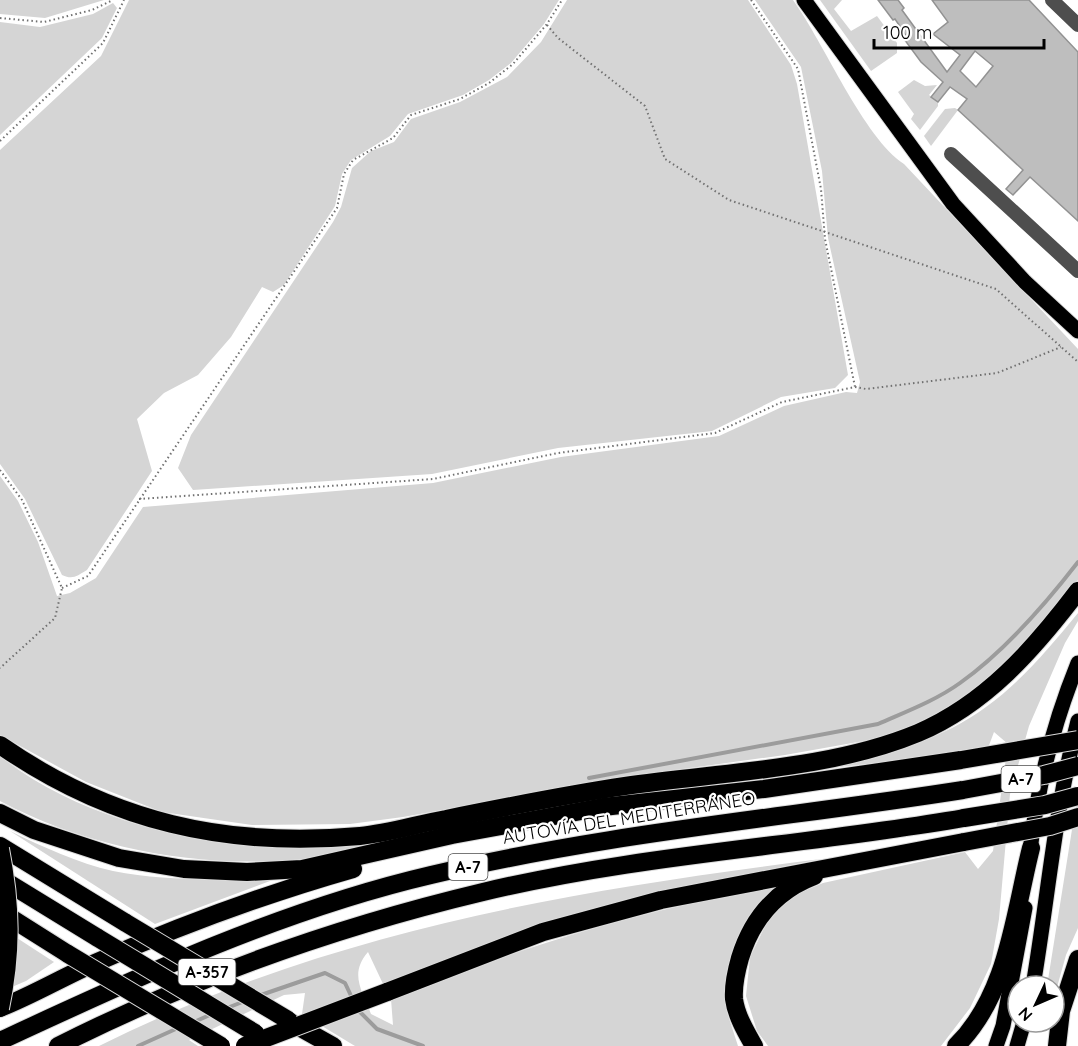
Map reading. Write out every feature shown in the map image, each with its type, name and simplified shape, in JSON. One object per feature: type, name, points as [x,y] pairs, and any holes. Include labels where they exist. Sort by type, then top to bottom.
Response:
[{"type":"highway","points":[[0,745],[75,790],[114,807],[161,821],[212,832],[275,840],[363,836],[623,786],[816,761],[876,748],[919,733],[964,709],[1014,668],[1044,635],[1078,591]]},
{"type":"highway","points":[[0,813],[34,830],[118,858],[184,869],[248,872],[302,869],[452,835],[603,807],[764,789],[962,760],[1078,740]]},
{"type":"highway","name":"AUTOVÍA DEL MEDITERRÁNEO","points":[[0,1041],[137,977],[212,946],[314,909],[429,875],[560,847],[963,790],[1078,766]]},
{"type":"highway","name":"A-7","points":[[58,1046],[104,1023],[240,964],[364,924],[484,891],[634,864],[891,831],[1045,805],[1078,796]]},
{"type":"highway","points":[[250,1040],[387,992],[543,932],[661,900],[1050,826],[1078,816]]},
{"type":"highway","points":[[0,1008],[28,997],[93,964],[215,914],[312,881],[505,826]]},
{"type":"highway","points":[[0,848],[8,890],[11,925],[9,960],[0,1008]]},
{"type":"highway","name":"A-357","points":[[0,848],[333,1046]]},
{"type":"highway","points":[[744,1046],[736,1025],[735,977],[747,937],[763,910],[789,887],[813,877],[932,848]]},
{"type":"highway","points":[[956,1046],[983,1012],[1005,963],[1031,848]]},
{"type":"highway","name":"A-357","points":[[0,878],[98,938],[250,1040],[277,1046]]},
{"type":"highway","points":[[0,911],[221,1046]]},
{"type":"highway","points":[[1057,1046],[1061,1011],[1078,959]]},
{"type":"highway","points":[[734,1000],[754,1046]]},
{"type":"main road","points":[[804,0],[954,204],[1025,282],[1078,331]]},
{"type":"main road","points":[[996,1046],[1003,1026],[1022,933],[1036,805],[1051,738],[1078,663]]},
{"type":"main road","points":[[1035,974],[1045,915],[1052,845],[1066,767],[1078,722]]},
{"type":"street","points":[[1052,0],[1078,25]]},
{"type":"street","points":[[951,154],[1078,271]]},
{"type":"path","points":[[0,18],[44,21],[92,10],[113,0]]},
{"type":"path","points":[[0,141],[103,44],[124,0]]},
{"type":"path","points":[[62,588],[88,576],[234,357],[286,286],[337,208],[344,174],[353,160],[393,138],[411,115],[460,99],[489,83],[513,64],[547,24],[562,0]]},
{"type":"path","points":[[751,0],[798,69],[821,189],[825,231],[855,387]]},
{"type":"path","points":[[547,24],[558,38],[645,106],[665,159],[729,200],[996,289],[1078,362]]},
{"type":"path","points":[[139,500],[433,479],[558,453],[715,433],[782,402],[855,387],[866,389],[997,373],[1061,347]]},
{"type":"path","points":[[0,470],[22,500],[62,588],[55,618],[0,669]]},
{"type":"shaded area","points":[[0,0],[104,0],[45,18],[0,14]]},
{"type":"shaded area","points":[[129,0],[559,0],[544,24],[511,63],[489,80],[463,95],[408,114],[390,136],[351,160],[342,174],[335,206],[284,285],[273,292],[262,287],[231,337],[198,375],[164,393],[137,419],[152,471],[87,570],[78,576],[69,577],[62,575],[25,499],[0,464],[0,150],[101,56]]},
{"type":"shaded area","points":[[567,0],[748,0],[791,65],[797,84],[848,375],[835,388],[781,397],[712,431],[558,448],[432,474],[193,490],[178,468],[191,435],[333,222],[341,207],[352,168],[371,151],[394,142],[411,119],[460,102],[507,77],[541,42]]},
{"type":"shaded area","points":[[755,0],[793,0],[859,112],[874,133],[1078,349],[1078,580],[1038,630],[996,675],[956,706],[886,737],[785,755],[646,774],[403,817],[350,824],[252,825],[162,812],[86,782],[0,735],[0,476],[18,501],[38,542],[57,596],[70,593],[96,578],[143,507],[433,483],[561,457],[719,436],[784,406],[846,392],[857,393],[860,382],[828,238],[822,171],[801,67]]},
{"type":"shaded area","points":[[820,0],[842,0],[834,9],[851,31],[877,16],[897,43],[897,53],[871,71]]},
{"type":"shaded area","points":[[113,3],[117,8],[102,38],[0,135],[0,22],[40,27],[93,14]]},
{"type":"shaded area","points":[[914,80],[925,86],[937,85],[929,95],[938,102],[938,106],[920,130],[911,119],[914,114],[898,92]]},
{"type":"shaded area","points":[[945,109],[958,110],[931,146],[924,136]]},
{"type":"shaded area","points":[[1078,613],[1078,621],[1065,643],[1029,726],[1010,794],[999,919],[991,964],[970,1008],[941,1046],[768,1046],[757,1031],[746,996],[750,957],[769,918],[794,895],[823,883],[965,852],[978,869],[993,851],[1008,744],[994,732],[988,748],[961,754],[802,771],[898,750],[944,732],[966,720],[999,697],[1024,675]]},
{"type":"shaded area","points":[[0,756],[30,777],[64,796],[101,812],[180,835],[220,842],[295,847],[404,837],[324,857],[283,861],[199,859],[158,854],[77,834],[0,801]]},
{"type":"shaded area","points":[[1078,792],[1078,928],[1061,974],[1049,974]]},
{"type":"shaded area","points":[[10,831],[48,849],[113,871],[175,878],[278,878],[155,924]]},
{"type":"shaded area","points":[[821,859],[684,887],[384,986],[368,952],[359,968],[361,990],[371,1014],[393,1025],[391,999],[485,963],[629,918],[776,887],[750,918],[726,983],[727,1012],[738,1046],[355,1046],[302,1014],[305,993],[284,995],[189,1040],[198,1046],[99,1046],[186,1006],[274,973],[362,945],[452,921],[634,886]]},
{"type":"shaded area","points":[[0,927],[54,962],[26,981],[0,992]]},
{"type":"building","points":[[878,0],[898,0],[904,8],[902,10],[947,72],[960,55],[933,34],[948,22],[932,0],[1029,0],[1078,52],[1078,221],[1030,177],[1013,195],[1006,189],[1023,170],[958,110],[967,99],[950,87],[938,102],[931,97],[943,82],[921,62],[904,39],[907,37],[895,19],[893,20]],"holes":[[[975,51],[993,66],[976,87],[960,71]]]},
{"type":"waterway","points":[[589,778],[878,724],[930,701],[977,670],[1038,611],[1078,562]]},
{"type":"waterway","points":[[258,996],[325,973],[345,983],[353,1000]]},
{"type":"waterway","points":[[227,1008],[245,1001]]},
{"type":"waterway","points":[[358,1010],[377,1029],[423,1046]]},
{"type":"waterway","points":[[194,1022],[212,1014]]},
{"type":"waterway","points":[[138,1046],[178,1028]]}]
